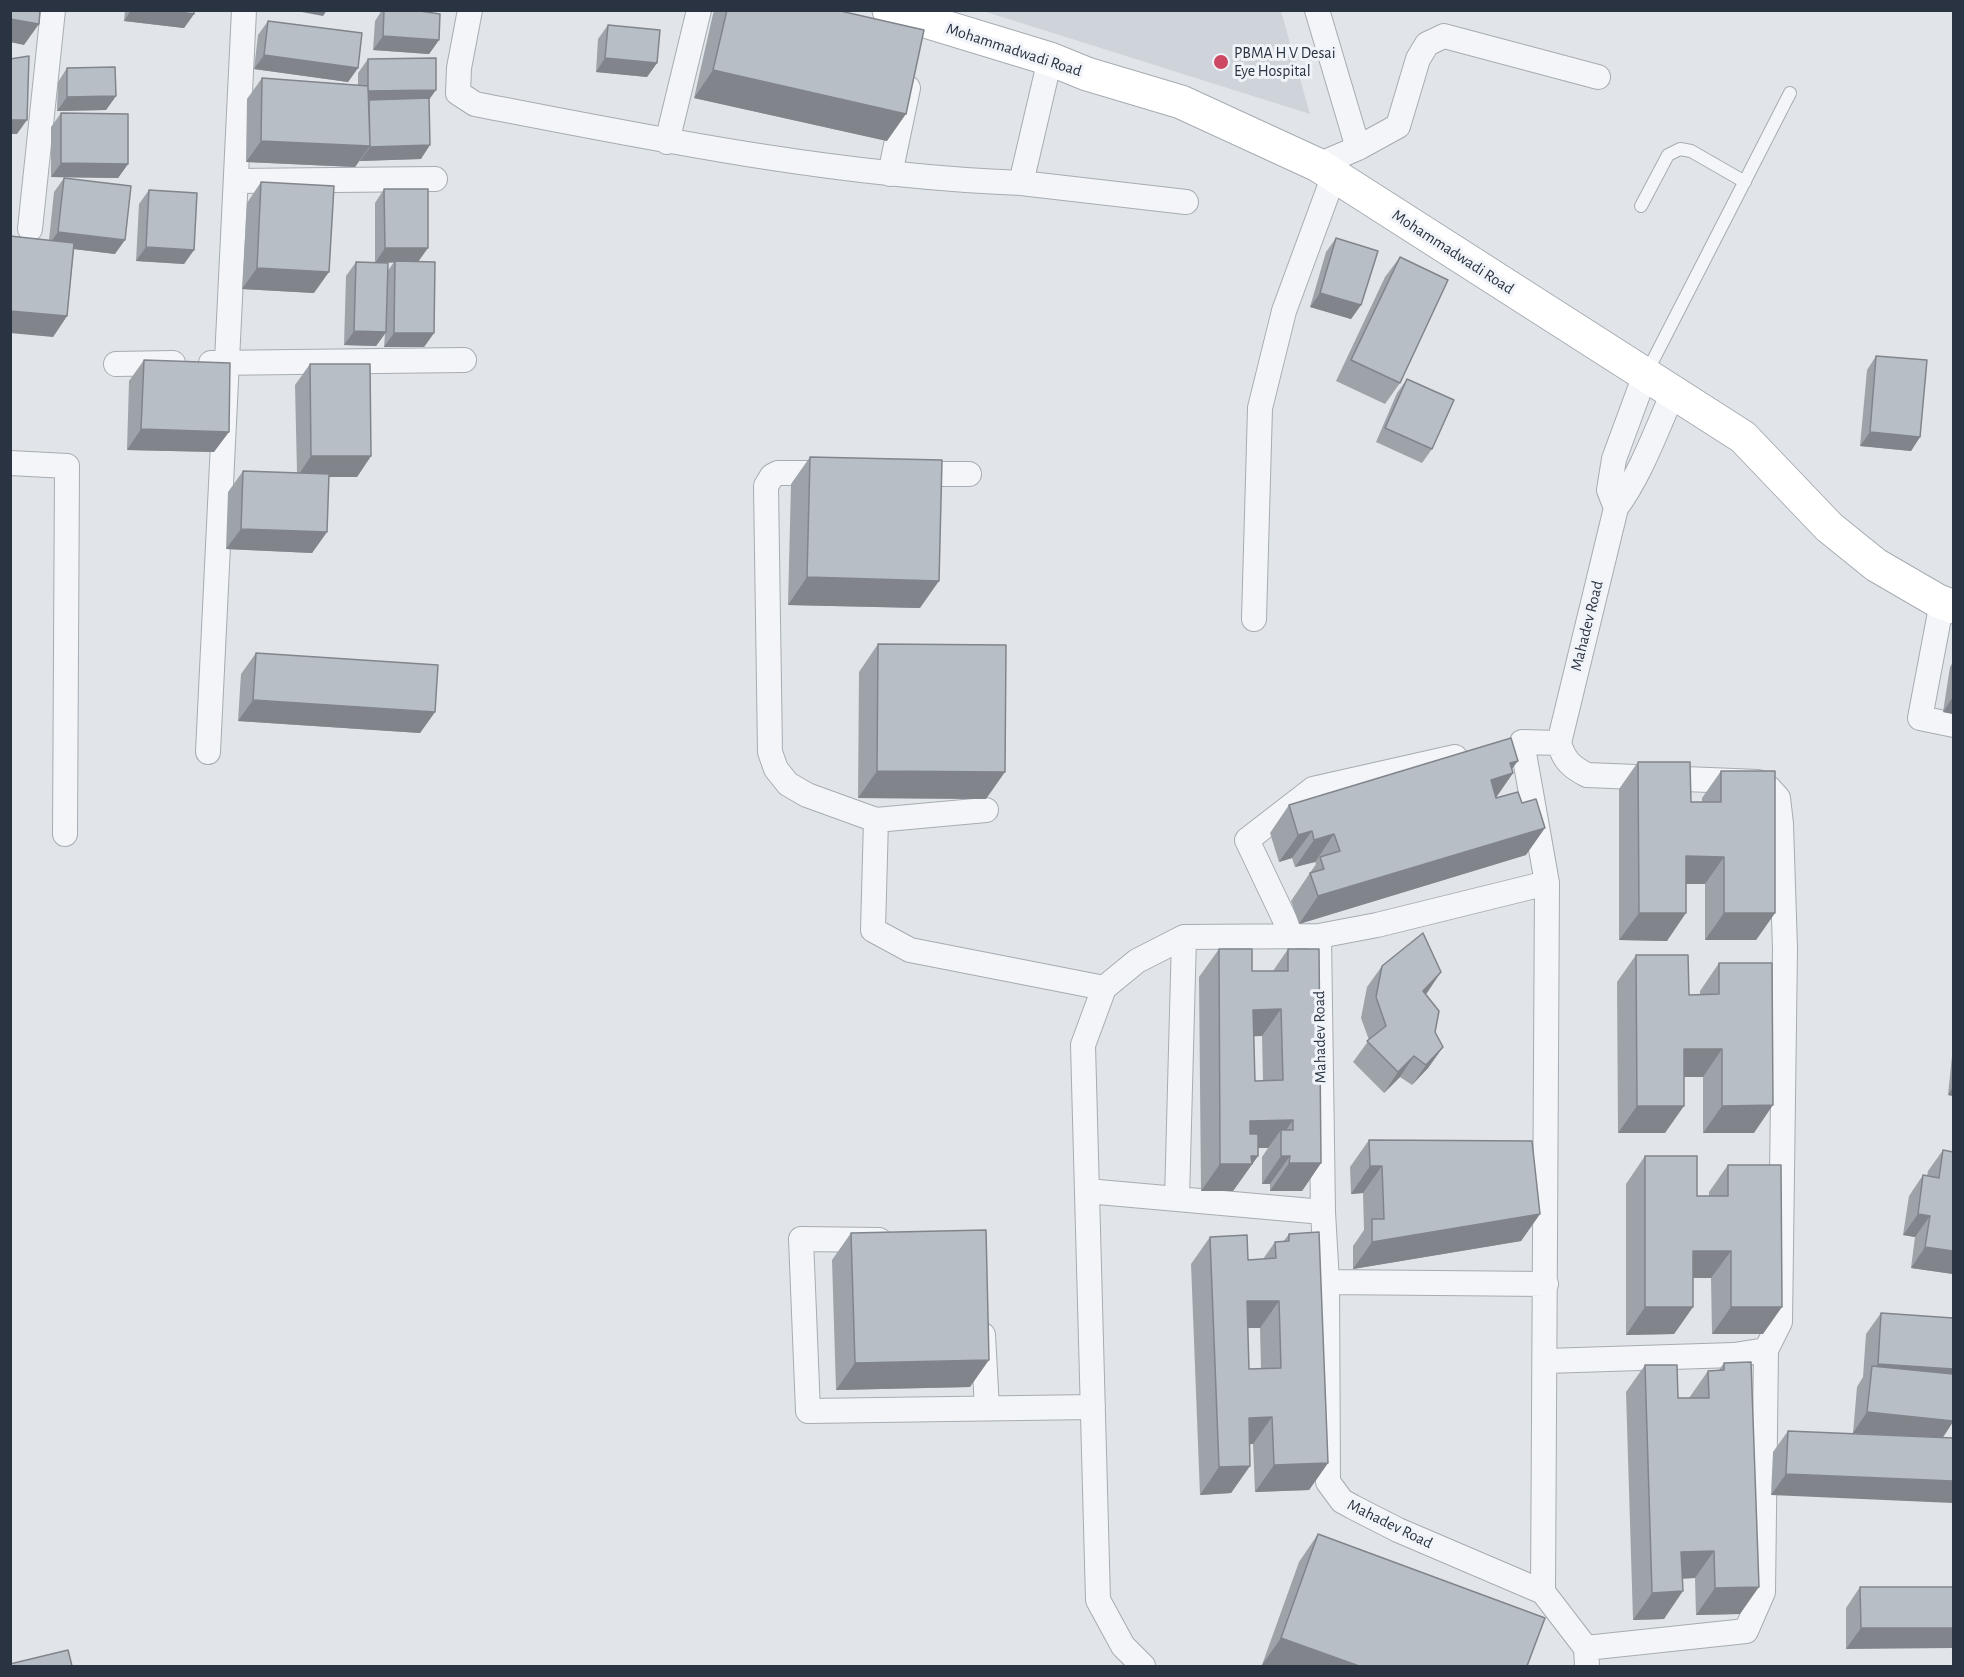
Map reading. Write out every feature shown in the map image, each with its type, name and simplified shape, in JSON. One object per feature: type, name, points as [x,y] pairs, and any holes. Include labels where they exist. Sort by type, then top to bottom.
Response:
[{"type":"main road","name":"Mohammadwadi Road","points":[[889,10],[918,43],[1050,59],[1087,74],[1181,102],[1326,170],[1743,437],[1829,527],[1876,565],[1948,604]]},
{"type":"street","points":[[30,229],[53,10]]},
{"type":"street","points":[[208,752],[244,10]]},
{"type":"street","points":[[470,10],[459,68],[458,93],[475,104],[667,142],[890,174],[1021,183],[1186,202]]},
{"type":"street","points":[[667,142],[699,10]]},
{"type":"street","points":[[1317,10],[1358,148]]},
{"type":"street","points":[[1254,619],[1260,408],[1284,311],[1326,170],[1358,148],[1398,126],[1418,59],[1427,44],[1444,36],[1598,77]]},
{"type":"street","points":[[890,174],[918,43]]},
{"type":"street","points":[[1021,183],[1050,59]]},
{"type":"street","points":[[236,181],[435,179]]},
{"type":"street","points":[[116,364],[464,360]]},
{"type":"street","name":"Mahadev Road","points":[[1616,508],[1609,490],[1614,459],[1645,375]]},
{"type":"street","name":"Mahadev Road","points":[[1559,743],[1616,508],[1632,483],[1673,393]]},
{"type":"street","points":[[10,463],[66,466],[65,834]]},
{"type":"street","points":[[849,474],[778,473],[768,480],[770,752],[776,769],[788,784],[876,829],[986,810]]},
{"type":"street","points":[[885,474],[969,474]]},
{"type":"street","points":[[1948,604],[1920,718],[1953,725]]},
{"type":"street","points":[[1293,937],[1247,840],[1313,789],[1522,742],[1559,743],[1562,755],[1570,766],[1587,775],[1758,782],[1769,788],[1778,798],[1785,949],[1780,1322],[1766,1350],[1763,1592],[1746,1631],[1586,1657],[1543,1592],[1547,883],[1522,742]]},
{"type":"street","points":[[876,829],[873,930],[910,950],[1104,988]]},
{"type":"street","points":[[1143,1666],[1123,1646],[1098,1600],[1083,1045],[1104,988],[1137,961],[1184,937],[1319,936],[1377,925],[1547,883]]},
{"type":"street","name":"Mahadev Road","points":[[1319,936],[1323,1212],[1327,1282],[1328,1482],[1342,1501],[1398,1530],[1543,1592]]},
{"type":"street","points":[[1177,1199],[1184,937]]},
{"type":"street","points":[[1087,1191],[1323,1212]]},
{"type":"street","points":[[896,1240],[801,1239],[808,1411],[1093,1407]]},
{"type":"street","points":[[1327,1282],[1546,1284]]},
{"type":"street","points":[[982,1313],[987,1408]]},
{"type":"street","points":[[1546,1361],[1734,1355],[1766,1350]]},
{"type":"lane","points":[[1645,375],[1790,93]]},
{"type":"lane","points":[[1641,206],[1668,155],[1680,149],[1690,151],[1744,182]]},
{"type":"shaded area","name":"PBMA H V Desai Eye Hospital","points":[[983,11],[1281,11],[1310,114]]},
{"type":"building","points":[[10,10],[40,10],[39,24],[10,19]]},
{"type":"building","points":[[165,10],[194,10],[194,14]]},
{"type":"building","points":[[384,10],[413,10],[440,14],[439,40],[383,36]]},
{"type":"building","points":[[727,10],[836,10],[924,30],[906,114],[713,70]]},
{"type":"building","points":[[268,21],[362,33],[358,68],[264,55]]},
{"type":"building","points":[[608,25],[660,30],[657,63],[605,58]]},
{"type":"building","points":[[29,56],[27,120],[10,120],[10,59]]},
{"type":"building","points":[[436,58],[436,90],[368,91],[368,59]]},
{"type":"building","points":[[115,67],[116,96],[67,97],[67,68]]},
{"type":"building","points":[[262,78],[368,86],[370,146],[261,141]]},
{"type":"building","points":[[429,98],[430,145],[370,147],[369,100]]},
{"type":"building","points":[[61,113],[128,114],[128,164],[61,163]]},
{"type":"building","points":[[64,178],[131,186],[125,240],[58,232]]},
{"type":"building","points":[[261,182],[334,186],[329,272],[257,268]]},
{"type":"building","points":[[384,189],[428,189],[428,248],[385,248]]},
{"type":"building","points":[[149,190],[197,193],[194,250],[146,247]]},
{"type":"building","points":[[10,236],[74,243],[67,316],[10,311]]},
{"type":"building","points":[[1336,238],[1378,251],[1361,305],[1320,293]]},
{"type":"building","points":[[1400,257],[1448,280],[1400,383],[1351,360]]},
{"type":"building","points":[[395,261],[435,262],[434,333],[394,333]]},
{"type":"building","points":[[356,262],[388,263],[386,332],[354,331]]},
{"type":"building","points":[[1876,356],[1927,360],[1920,437],[1870,432]]},
{"type":"building","points":[[144,360],[230,363],[229,432],[141,429]]},
{"type":"building","points":[[310,364],[370,364],[371,456],[311,456]]},
{"type":"building","points":[[1407,379],[1454,400],[1432,449],[1385,428]]},
{"type":"building","points":[[810,457],[942,460],[939,581],[807,577]]},
{"type":"building","points":[[243,471],[329,474],[327,532],[241,529]]},
{"type":"building","points":[[878,644],[1006,645],[1005,772],[877,771]]},
{"type":"building","points":[[256,653],[438,665],[435,712],[253,700]]},
{"type":"building","points":[[1511,738],[1518,761],[1510,763],[1513,773],[1491,780],[1496,798],[1518,792],[1522,803],[1536,799],[1545,828],[1318,896],[1310,873],[1324,869],[1320,857],[1340,851],[1334,834],[1314,840],[1312,831],[1298,835],[1289,805]]},
{"type":"building","points":[[1638,762],[1690,762],[1691,802],[1721,802],[1721,771],[1775,771],[1775,913],[1724,913],[1724,857],[1686,856],[1686,913],[1639,913]]},
{"type":"building","points":[[1423,933],[1441,972],[1423,991],[1439,1011],[1435,1032],[1443,1047],[1426,1065],[1414,1056],[1398,1072],[1367,1041],[1386,1026],[1376,997],[1382,966]]},
{"type":"building","points":[[1219,949],[1252,949],[1252,971],[1288,971],[1288,949],[1319,949],[1321,1163],[1289,1163],[1290,1156],[1281,1156],[1281,1130],[1293,1130],[1293,1120],[1250,1121],[1250,1134],[1258,1134],[1258,1156],[1251,1156],[1252,1164],[1220,1164]],"holes":[[[1281,1009],[1283,1080],[1255,1081],[1253,1010]]]},
{"type":"building","points":[[1636,955],[1688,955],[1689,995],[1719,994],[1719,963],[1772,963],[1773,1105],[1722,1106],[1722,1049],[1684,1049],[1684,1106],[1637,1106]]},
{"type":"building","points":[[1369,1140],[1532,1141],[1540,1214],[1372,1242],[1372,1219],[1384,1219],[1382,1166],[1370,1166]]},
{"type":"building","points":[[1943,1150],[1953,1152],[1953,1251],[1925,1247],[1930,1216],[1918,1214],[1923,1175],[1939,1178]]},
{"type":"building","points":[[1645,1156],[1697,1156],[1697,1196],[1728,1196],[1728,1165],[1781,1165],[1782,1307],[1731,1307],[1731,1251],[1693,1251],[1693,1307],[1645,1307]]},
{"type":"building","points":[[986,1230],[989,1360],[855,1363],[851,1233]]},
{"type":"building","points":[[1319,1232],[1328,1463],[1274,1465],[1272,1417],[1249,1418],[1250,1466],[1219,1467],[1210,1237],[1247,1235],[1248,1260],[1276,1258],[1275,1242],[1289,1241],[1289,1234]],"holes":[[[1247,1301],[1279,1301],[1281,1368],[1249,1369]]]},
{"type":"building","points":[[1881,1313],[1953,1318],[1953,1369],[1878,1364]]},
{"type":"building","points":[[1751,1362],[1759,1587],[1715,1588],[1714,1551],[1681,1552],[1683,1591],[1652,1593],[1645,1365],[1677,1365],[1678,1398],[1709,1398],[1708,1371],[1724,1370],[1724,1363]]},
{"type":"building","points":[[1872,1366],[1953,1374],[1953,1421],[1867,1412]]},
{"type":"building","points":[[1788,1431],[1953,1438],[1953,1481],[1786,1474]]},
{"type":"building","points":[[1318,1534],[1545,1618],[1527,1666],[1359,1666],[1281,1638]]},
{"type":"building","points":[[1860,1587],[1953,1587],[1953,1628],[1861,1628]]},
{"type":"building","points":[[68,1650],[72,1666],[10,1666],[10,1664]]},
{"type":"place","name":"PBMA H V Desai Eye Hospital","points":[[1221,62]]}]
